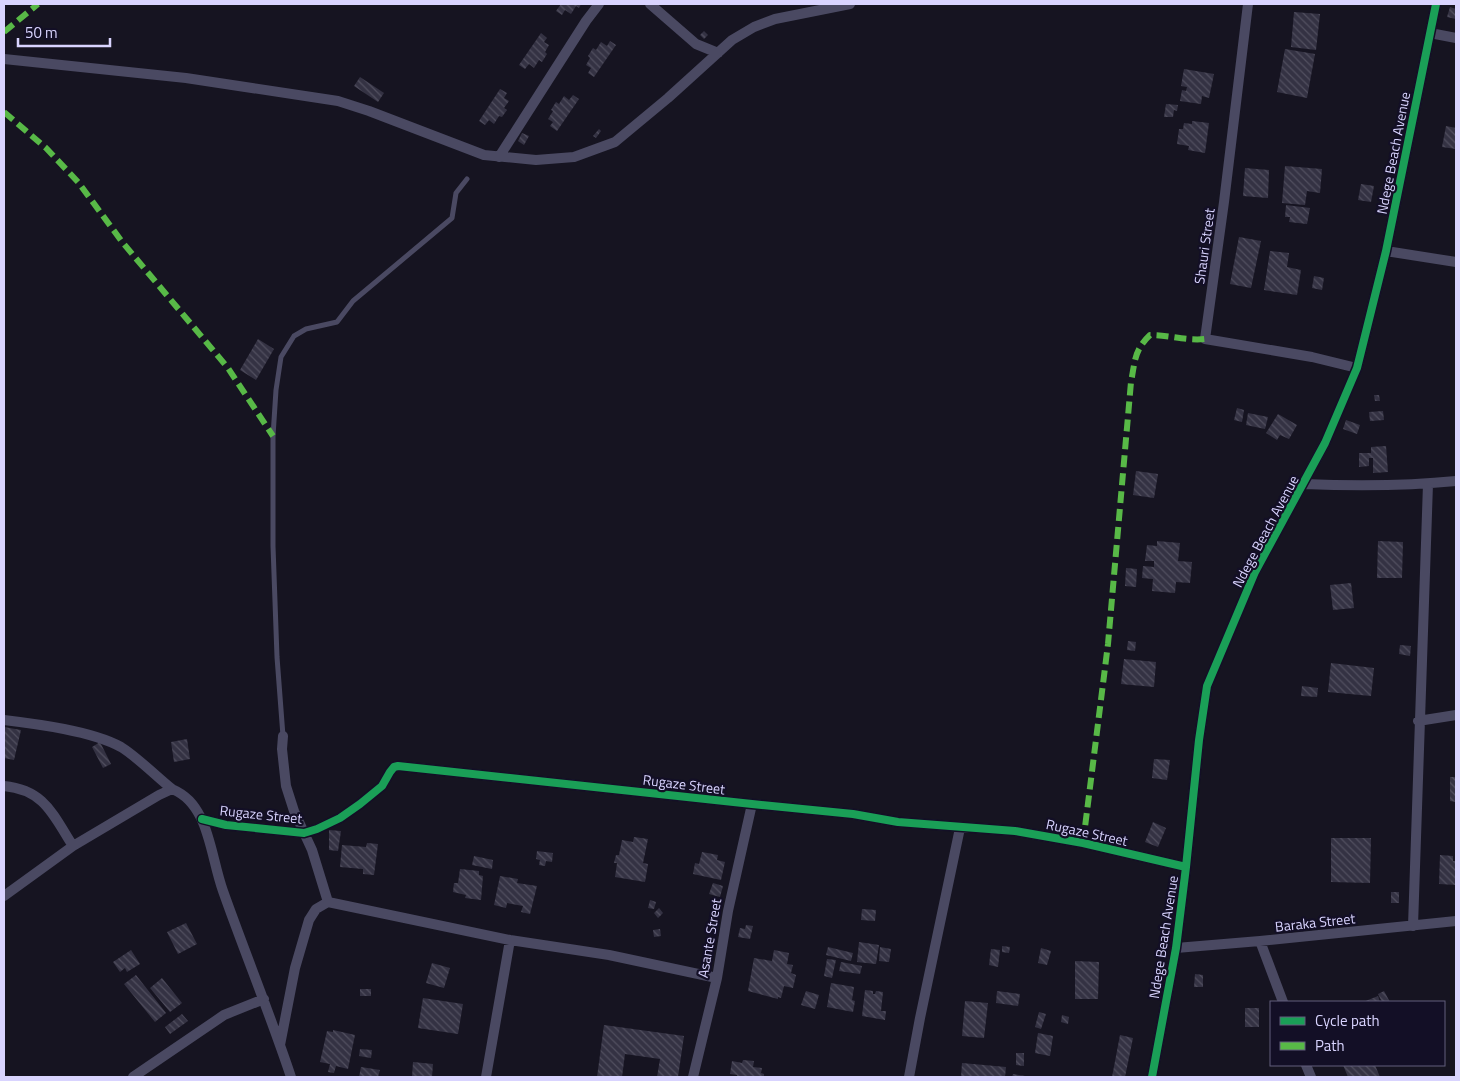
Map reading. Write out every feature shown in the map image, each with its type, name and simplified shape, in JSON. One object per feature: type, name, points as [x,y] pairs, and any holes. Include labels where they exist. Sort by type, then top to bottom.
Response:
[{"type":"street","points":[[499,156],[599,4]]},
{"type":"street","points":[[650,4],[696,44],[718,53]]},
{"type":"street","points":[[4,59],[186,78],[338,101],[484,155],[536,160],[574,157],[615,142],[668,98],[732,40],[754,27],[775,19],[850,4]]},
{"type":"street","name":"Shauri Street","points":[[1248,4],[1206,339],[1312,357],[1357,368]]},
{"type":"street","name":"Ndege Beach Avenue","points":[[1152,1077],[1176,948],[1198,749],[1207,686],[1255,572],[1325,444],[1357,368],[1386,250],[1436,4]]},
{"type":"street","points":[[1430,33],[1456,38]]},
{"type":"street","points":[[1386,250],[1456,262]]},
{"type":"street","points":[[1304,484],[1359,486],[1456,482]]},
{"type":"street","points":[[1412,926],[1428,484]]},
{"type":"street","points":[[1418,722],[1456,715]]},
{"type":"street","points":[[4,720],[100,738],[122,748],[172,789],[190,800],[202,819],[222,890],[264,999],[291,1077]]},
{"type":"street","points":[[282,736],[286,786],[294,811],[312,850],[328,902]]},
{"type":"street","name":"Rugaze Street","points":[[202,819],[226,825],[304,833],[340,818],[360,804],[382,786],[390,772],[398,766],[801,808],[898,822],[1015,831],[1083,843],[1186,868]]},
{"type":"street","points":[[4,786],[20,788],[42,800],[73,846]]},
{"type":"street","points":[[4,896],[73,846],[172,789]]},
{"type":"street","name":"Asante Street","points":[[693,1077],[717,978],[728,911],[752,804]]},
{"type":"street","points":[[909,1077],[960,828]]},
{"type":"street","points":[[280,1045],[296,968],[309,920],[316,909],[328,902],[510,940],[609,955],[717,978]]},
{"type":"street","name":"Baraka Street","points":[[1176,948],[1456,921]]},
{"type":"street","points":[[486,1077],[510,940]]},
{"type":"street","points":[[1260,941],[1283,1001]]},
{"type":"street","points":[[132,1077],[224,1015],[264,999]]},
{"type":"lane","points":[[282,736],[273,546],[273,436],[276,390],[281,357],[294,336],[306,329],[337,322],[353,301],[452,218],[456,193],[467,179]]},
{"type":"building","points":[[561,4],[581,4],[579,8],[576,6],[571,14],[565,10],[562,15],[556,11]]},
{"type":"building","points":[[1450,7],[1456,9],[1456,19],[1447,17]]},
{"type":"building","points":[[1294,12],[1320,14],[1316,50],[1291,47]]},
{"type":"building","points":[[704,31],[708,35],[704,39],[700,35]]},
{"type":"building","points":[[541,33],[547,38],[544,42],[549,45],[545,52],[547,54],[542,62],[539,60],[534,68],[529,64],[525,69],[519,65]]},
{"type":"building","points":[[610,41],[616,45],[594,77],[588,73],[591,68],[586,65],[590,58],[588,56],[593,48],[596,50],[601,42],[607,46]]},
{"type":"building","points":[[1285,49],[1315,54],[1307,98],[1277,92]]},
{"type":"building","points":[[1184,69],[1214,74],[1209,98],[1202,96],[1201,104],[1180,101],[1182,90],[1186,91],[1187,87],[1181,86]]},
{"type":"building","points":[[360,77],[384,93],[378,102],[354,86]]},
{"type":"building","points":[[500,89],[507,93],[504,98],[509,101],[504,108],[507,110],[502,117],[499,116],[494,124],[489,120],[485,125],[479,121]]},
{"type":"building","points":[[573,95],[579,99],[557,131],[550,126],[553,122],[548,119],[553,111],[551,110],[556,102],[559,104],[564,96],[569,100]]},
{"type":"building","points":[[1166,104],[1178,105],[1177,111],[1174,110],[1173,117],[1164,117]]},
{"type":"building","points":[[1192,121],[1209,123],[1205,153],[1188,150],[1189,146],[1177,144],[1179,129],[1183,129],[1184,123],[1192,124]]},
{"type":"building","points":[[1446,126],[1456,128],[1456,149],[1442,147]]},
{"type":"building","points":[[599,129],[601,131],[596,138],[593,136]]},
{"type":"building","points":[[522,133],[529,136],[524,145],[518,141]]},
{"type":"building","points":[[1285,166],[1322,169],[1320,193],[1307,191],[1305,205],[1282,203]]},
{"type":"building","points":[[1245,168],[1269,170],[1268,198],[1243,196]]},
{"type":"building","points":[[1361,184],[1374,186],[1371,202],[1358,200]]},
{"type":"building","points":[[1286,205],[1310,208],[1307,224],[1289,222],[1290,217],[1285,217]]},
{"type":"building","points":[[1239,237],[1261,241],[1251,288],[1230,284]]},
{"type":"building","points":[[1270,251],[1289,253],[1287,267],[1301,270],[1297,295],[1264,290]]},
{"type":"building","points":[[1314,276],[1324,278],[1322,290],[1312,288]]},
{"type":"building","points":[[258,339],[274,349],[256,380],[240,370]]},
{"type":"building","points":[[1374,395],[1379,395],[1380,401],[1375,401]]},
{"type":"building","points":[[1237,408],[1244,410],[1242,422],[1234,420]]},
{"type":"building","points":[[1383,411],[1384,420],[1370,421],[1369,412]]},
{"type":"building","points":[[1248,413],[1268,417],[1265,429],[1246,425]]},
{"type":"building","points":[[1278,414],[1297,425],[1289,439],[1280,435],[1277,440],[1266,433]]},
{"type":"building","points":[[1346,420],[1360,425],[1357,434],[1343,429]]},
{"type":"building","points":[[1386,446],[1388,472],[1373,473],[1373,458],[1369,458],[1369,466],[1359,467],[1359,453],[1371,453],[1371,447]]},
{"type":"building","points":[[1136,471],[1158,474],[1154,498],[1133,495]]},
{"type":"building","points":[[1157,541],[1180,543],[1178,561],[1192,562],[1190,583],[1176,582],[1175,593],[1152,591],[1153,579],[1142,578],[1143,566],[1154,567],[1154,561],[1145,561],[1147,545],[1157,546]]},
{"type":"building","points":[[1378,541],[1403,542],[1402,578],[1377,578]]},
{"type":"building","points":[[1126,568],[1137,569],[1136,587],[1125,586]]},
{"type":"building","points":[[1351,583],[1354,608],[1333,610],[1330,585]]},
{"type":"building","points":[[1128,641],[1136,642],[1135,651],[1127,650]]},
{"type":"building","points":[[1400,645],[1411,646],[1410,656],[1399,654]]},
{"type":"building","points":[[1124,659],[1156,662],[1154,687],[1121,684]]},
{"type":"building","points":[[1331,663],[1374,668],[1371,696],[1328,692]]},
{"type":"building","points":[[1302,686],[1318,688],[1317,697],[1301,696]]},
{"type":"building","points":[[4,727],[21,730],[14,760],[4,758]]},
{"type":"building","points":[[187,739],[190,759],[174,762],[171,742]]},
{"type":"building","points":[[100,742],[111,764],[103,768],[92,747]]},
{"type":"building","points":[[1154,759],[1170,760],[1167,780],[1152,778]]},
{"type":"building","points":[[1450,777],[1456,777],[1456,802],[1450,801]]},
{"type":"building","points":[[1153,822],[1166,828],[1158,847],[1145,842]]},
{"type":"building","points":[[329,830],[341,831],[338,851],[329,850]]},
{"type":"building","points":[[634,837],[648,839],[643,863],[648,864],[645,882],[615,877],[617,863],[614,863],[616,855],[619,855],[622,840],[633,842]]},
{"type":"building","points":[[1331,838],[1371,838],[1370,883],[1331,882]]},
{"type":"building","points":[[367,843],[378,844],[374,875],[363,874],[363,869],[340,867],[342,845],[366,847]]},
{"type":"building","points":[[537,851],[553,853],[552,862],[546,861],[545,866],[539,865],[540,860],[536,859]]},
{"type":"building","points":[[702,852],[718,855],[717,860],[725,862],[721,880],[693,874],[695,863],[699,864]]},
{"type":"building","points":[[1440,855],[1453,856],[1453,861],[1456,861],[1456,885],[1439,884]]},
{"type":"building","points":[[474,856],[493,860],[492,869],[472,865]]},
{"type":"building","points":[[460,869],[479,871],[479,875],[483,876],[481,900],[465,898],[466,895],[453,892],[454,883],[458,883]]},
{"type":"building","points":[[500,876],[518,879],[517,883],[537,886],[530,914],[521,912],[523,906],[507,903],[506,908],[494,905]]},
{"type":"building","points":[[713,883],[723,886],[720,897],[709,894]]},
{"type":"building","points":[[1391,892],[1399,892],[1399,903],[1391,903]]},
{"type":"building","points":[[650,900],[656,902],[654,909],[648,908]]},
{"type":"building","points":[[659,908],[663,913],[658,918],[654,913]]},
{"type":"building","points":[[862,909],[876,910],[875,921],[861,920]]},
{"type":"building","points":[[186,923],[197,944],[178,954],[167,932]]},
{"type":"building","points":[[746,925],[753,926],[750,939],[738,937],[740,928],[745,929]]},
{"type":"building","points":[[660,929],[661,936],[654,937],[653,930]]},
{"type":"building","points":[[859,942],[879,945],[876,964],[857,962]]},
{"type":"building","points":[[1002,946],[1010,947],[1009,953],[1002,952]]},
{"type":"building","points":[[828,947],[853,953],[851,961],[826,955]]},
{"type":"building","points":[[880,947],[891,949],[889,962],[879,961]]},
{"type":"building","points":[[1041,948],[1051,951],[1047,965],[1038,963]]},
{"type":"building","points":[[991,949],[1000,950],[998,967],[989,965]]},
{"type":"building","points":[[131,950],[140,964],[127,972],[125,968],[120,972],[113,962]]},
{"type":"building","points":[[774,950],[789,953],[787,964],[793,965],[791,973],[796,975],[793,988],[784,986],[781,998],[778,997],[778,999],[748,991],[754,958],[772,961]]},
{"type":"building","points":[[827,959],[836,960],[832,978],[824,976]]},
{"type":"building","points":[[1075,961],[1099,962],[1098,999],[1075,999]]},
{"type":"building","points":[[841,962],[862,966],[860,974],[839,971]]},
{"type":"building","points":[[432,963],[450,968],[444,988],[426,983]]},
{"type":"building","points":[[1195,974],[1203,975],[1203,987],[1194,987]]},
{"type":"building","points":[[136,975],[166,1013],[155,1022],[124,984]]},
{"type":"building","points":[[162,978],[182,1003],[170,1012],[150,988]]},
{"type":"building","points":[[831,983],[854,987],[852,1000],[855,1001],[853,1012],[827,1007]]},
{"type":"building","points":[[360,989],[371,989],[371,996],[360,996]]},
{"type":"building","points":[[865,990],[873,991],[873,994],[876,991],[883,992],[881,1011],[886,1011],[885,1020],[862,1016]]},
{"type":"building","points":[[806,991],[819,995],[815,1009],[801,1005]]},
{"type":"building","points":[[997,991],[1020,994],[1018,1006],[996,1003]]},
{"type":"building","points":[[1384,991],[1389,1001],[1382,1001],[1378,994]]},
{"type":"building","points":[[1378,996],[1380,1001],[1366,1001]]},
{"type":"building","points":[[423,998],[463,1004],[458,1034],[418,1028]]},
{"type":"building","points":[[965,1001],[988,1003],[984,1038],[962,1036]]},
{"type":"building","points":[[1245,1008],[1259,1008],[1259,1027],[1245,1027]]},
{"type":"building","points":[[1039,1012],[1046,1014],[1041,1029],[1035,1027]]},
{"type":"building","points":[[182,1014],[188,1021],[170,1034],[165,1027]]},
{"type":"building","points":[[1062,1015],[1069,1017],[1068,1024],[1061,1022]]},
{"type":"building","points":[[604,1025],[684,1036],[678,1077],[657,1077],[660,1059],[625,1054],[622,1077],[597,1077]]},
{"type":"building","points":[[333,1030],[355,1035],[348,1069],[336,1066],[334,1073],[328,1072],[330,1064],[320,1062],[327,1031],[333,1032]]},
{"type":"building","points":[[1038,1033],[1053,1036],[1050,1056],[1035,1053]]},
{"type":"building","points":[[1120,1035],[1133,1038],[1125,1077],[1112,1077]]},
{"type":"building","points":[[360,1049],[372,1050],[371,1058],[359,1056]]},
{"type":"building","points":[[1016,1053],[1024,1053],[1024,1066],[1016,1065]]},
{"type":"building","points":[[743,1060],[754,1061],[753,1067],[762,1068],[761,1073],[764,1074],[764,1077],[737,1077],[737,1075],[730,1074],[732,1061],[742,1063]]},
{"type":"building","points":[[413,1062],[433,1064],[432,1077],[412,1077]]},
{"type":"building","points":[[962,1063],[1006,1067],[1005,1077],[961,1077]]},
{"type":"building","points":[[1343,1066],[1375,1066],[1380,1077],[1348,1077]]},
{"type":"building","points":[[361,1067],[380,1070],[378,1077],[359,1077]]},
{"type":"building","points":[[1013,1074],[1025,1076],[1025,1077],[1012,1077]]},
{"type":"marked path","points":[[4,32],[38,4]]},
{"type":"marked path","points":[[4,112],[46,148],[78,182],[123,243],[228,368],[273,436]]},
{"type":"marked path","points":[[1083,843],[1108,644],[1131,382],[1135,362],[1138,351],[1150,335],[1205,339]]},
{"type":"cycle path","points":[[1152,1077],[1176,948],[1199,740],[1207,686],[1255,572],[1325,443],[1357,368],[1386,251],[1436,4]]},
{"type":"cycle path","points":[[202,819],[226,825],[304,833],[340,818],[360,804],[382,786],[390,772],[394,767],[398,766],[853,814],[898,822],[1015,831],[1083,843],[1186,867]]}]
